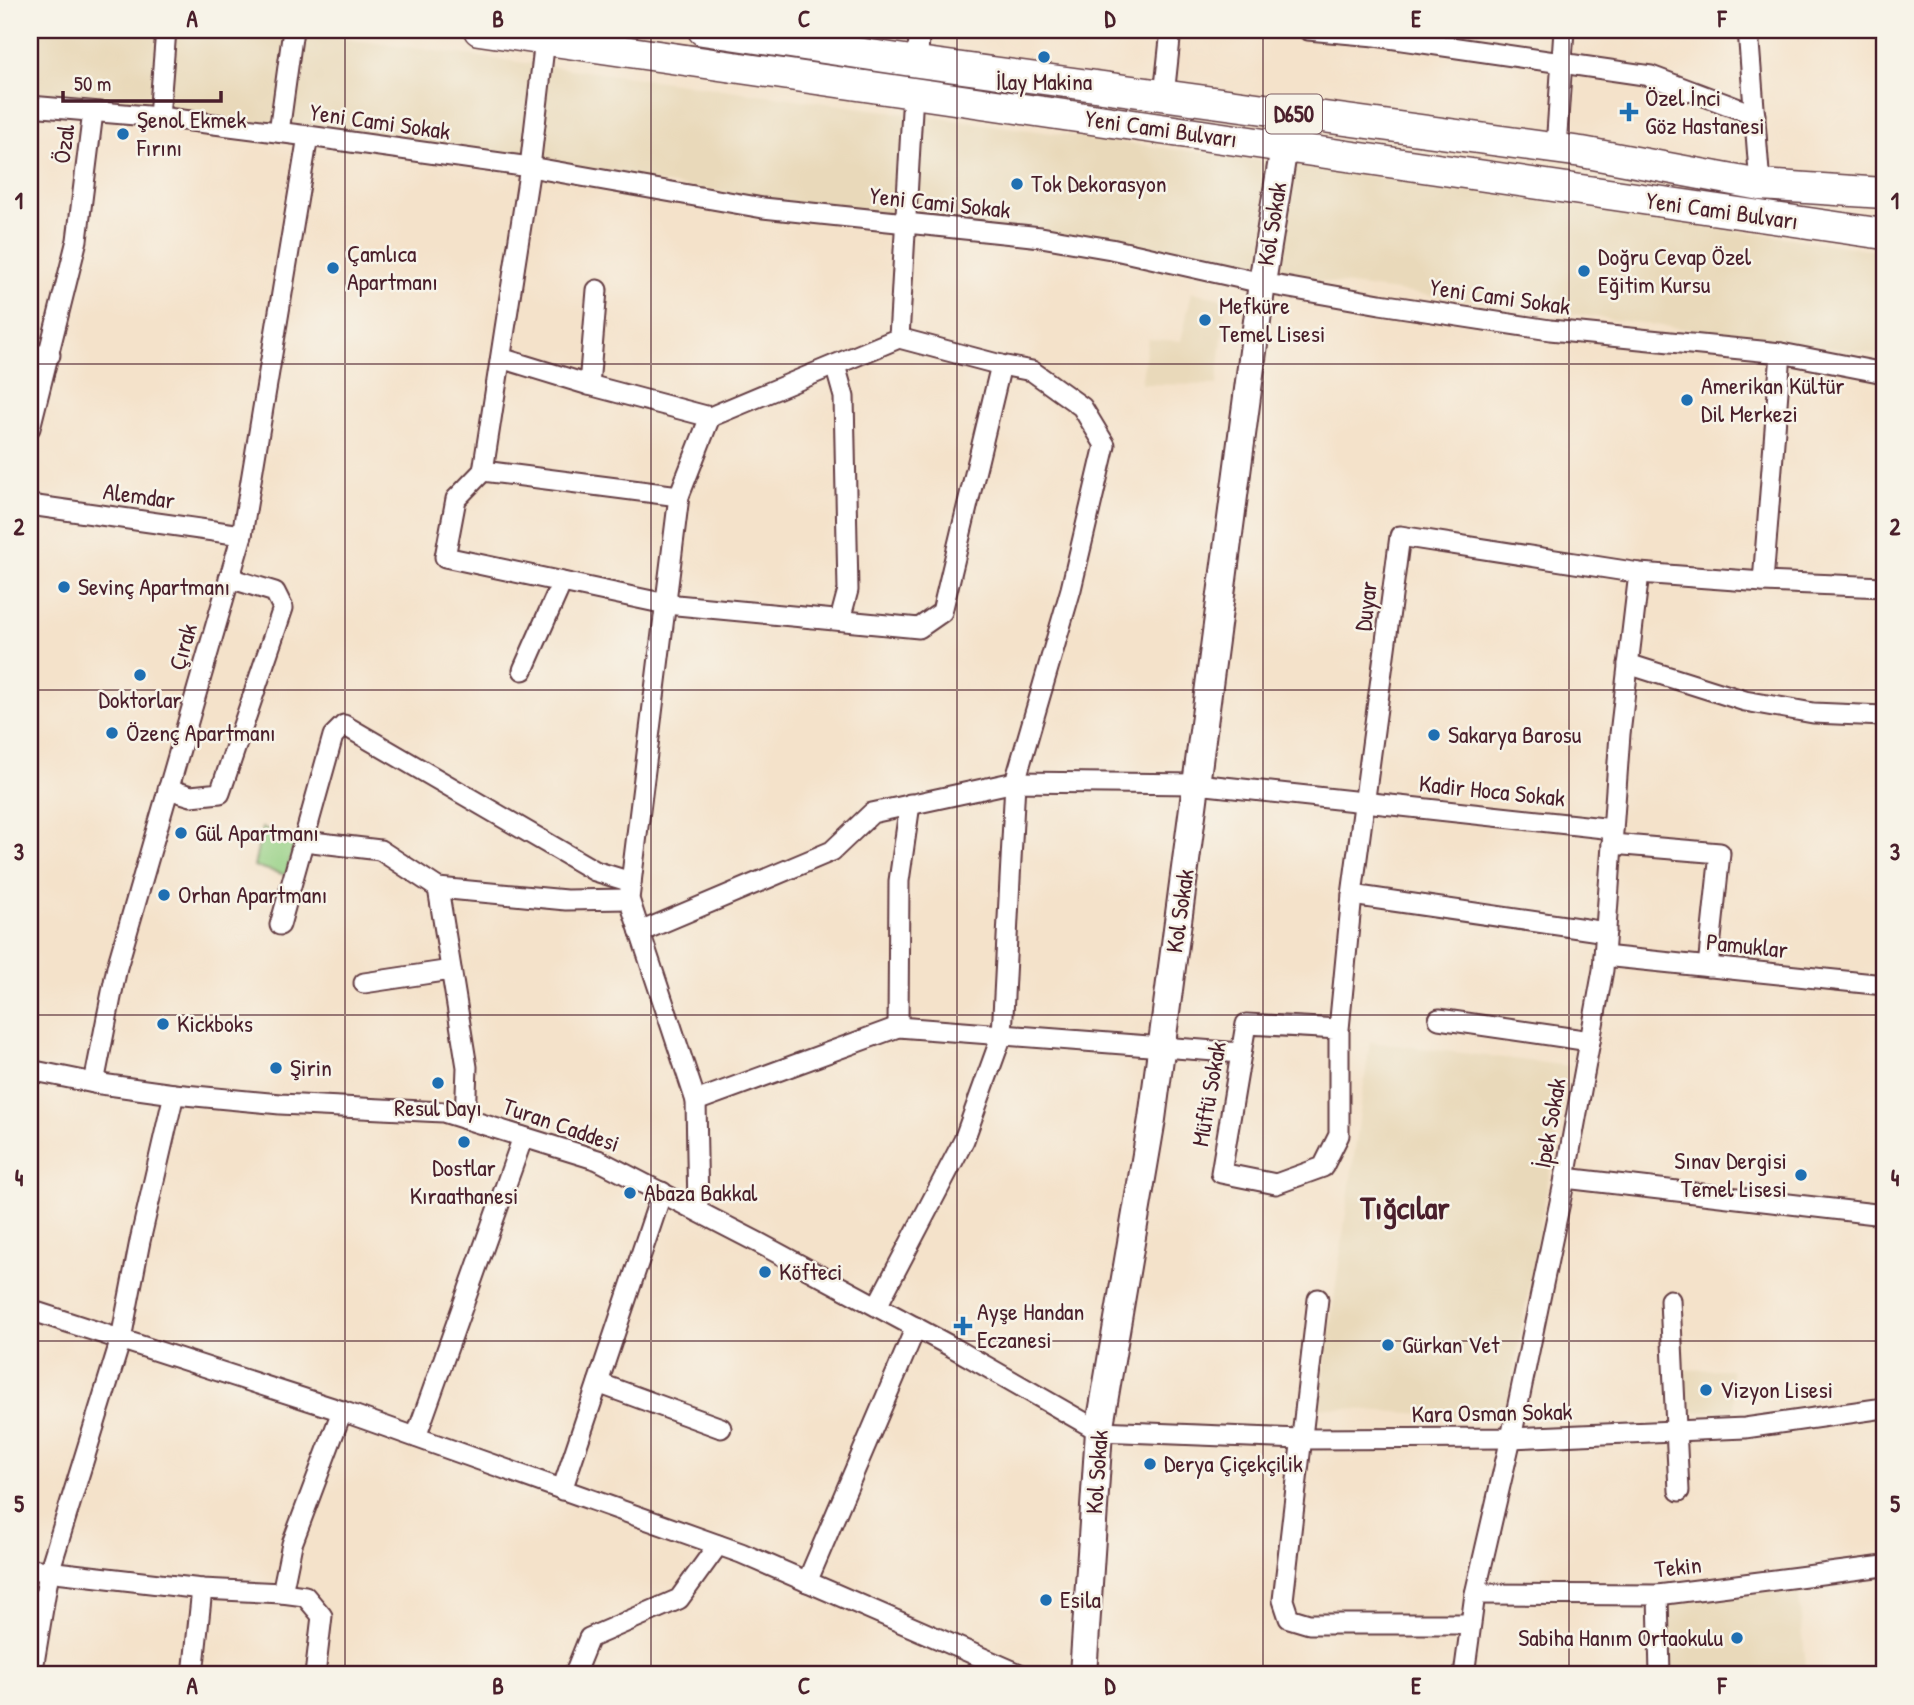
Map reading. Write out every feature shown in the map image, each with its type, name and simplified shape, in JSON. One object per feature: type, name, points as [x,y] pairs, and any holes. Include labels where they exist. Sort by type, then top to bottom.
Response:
[{"type":"main road","name":"Yeni Cami Bulvarı","points":[[479,30],[1884,234]]},
{"type":"main road","name":"Yeni Cami Bulvarı","points":[[710,30],[918,62],[1556,148],[1760,185],[1884,194]]},
{"type":"street","points":[[159,117],[166,30]]},
{"type":"street","points":[[279,132],[293,30]]},
{"type":"street","points":[[918,62],[919,30]]},
{"type":"street","points":[[1164,96],[1171,30]]},
{"type":"street","points":[[1308,30],[1349,32],[1651,76],[1755,115]]},
{"type":"street","points":[[1556,148],[1564,30]]},
{"type":"street","points":[[1748,30],[1760,185]]},
{"type":"street","points":[[545,39],[530,167],[483,471],[456,499],[445,557],[666,604],[919,628],[942,612],[1000,365]]},
{"type":"street","points":[[900,338],[913,93]]},
{"type":"street","name":"Yeni Cami Sokak","points":[[30,106],[159,117],[308,136],[530,167],[763,208],[1041,237],[1262,283],[1550,330],[1781,353],[1884,373]]},
{"type":"street","name":"Özal","points":[[30,428],[40,355],[77,240],[93,112]]},
{"type":"street","name":"Çırak","points":[[94,1083],[117,967],[242,535],[308,136]]},
{"type":"street","name":"Kol Sokak","points":[[1083,1675],[1099,1432],[1152,1119],[1262,283],[1284,147]]},
{"type":"street","points":[[589,385],[597,290]]},
{"type":"street","points":[[501,358],[589,385],[710,416],[900,338],[1032,371],[1082,407],[1105,446],[1071,589],[1015,782],[1002,1035],[964,1140],[877,1306]]},
{"type":"street","points":[[1763,582],[1781,353]]},
{"type":"street","points":[[835,365],[844,397],[848,590],[840,620]]},
{"type":"street","points":[[698,1211],[696,1101],[640,932],[630,890],[679,496],[710,416]]},
{"type":"street","points":[[483,471],[679,496]]},
{"type":"street","name":"Alemdar","points":[[30,505],[242,535]]},
{"type":"street","name":"Duyar","points":[[1221,1173],[1276,1184],[1323,1167],[1339,1135],[1339,1029],[1352,895],[1400,536],[1639,573],[1884,587]]},
{"type":"street","name":"İpek Sokak","points":[[1464,1675],[1469,1624],[1565,1178],[1604,956],[1628,664],[1639,573]]},
{"type":"street","points":[[167,789],[191,796],[220,793],[283,608],[275,592],[229,578]]},
{"type":"street","points":[[523,670],[562,582]]},
{"type":"street","points":[[1628,664],[1745,701],[1813,713],[1884,716]]},
{"type":"street","points":[[280,925],[333,736],[344,725],[630,890]]},
{"type":"street","name":"Kadir Hoca Sokak","points":[[640,932],[832,851],[872,813],[1015,782],[1197,784],[1365,802],[1720,853],[1708,967]]},
{"type":"street","points":[[898,1027],[899,881],[910,804]]},
{"type":"street","points":[[304,841],[380,850],[438,888],[566,900],[630,890]]},
{"type":"street","points":[[438,888],[467,1067],[465,1119]]},
{"type":"street","points":[[1352,895],[1605,932]]},
{"type":"street","name":"Pamuklar","points":[[1604,956],[1884,985]]},
{"type":"street","points":[[364,983],[451,970]]},
{"type":"street","points":[[1439,1019],[1590,1041]]},
{"type":"street","name":"Müftü Sokak","points":[[1221,1173],[1246,1024],[1339,1029]]},
{"type":"street","points":[[696,1101],[898,1027],[1241,1053]]},
{"type":"street","name":"Turan Caddesi","points":[[30,1070],[94,1083],[174,1094],[280,1104],[443,1112],[598,1160],[916,1327],[1099,1432]]},
{"type":"street","points":[[32,1675],[39,1570],[121,1339],[140,1241],[174,1094]]},
{"type":"street","points":[[416,1437],[523,1136]]},
{"type":"street","points":[[1565,1178],[1884,1215]]},
{"type":"street","points":[[562,1490],[662,1192]]},
{"type":"street","points":[[1318,1299],[1283,1600],[1289,1618],[1309,1624],[1469,1624]]},
{"type":"street","points":[[1670,1300],[1674,1432],[1679,1491]]},
{"type":"street","points":[[30,1310],[342,1411],[718,1545],[1022,1675]]},
{"type":"street","points":[[807,1581],[916,1327]]},
{"type":"street","points":[[598,1383],[722,1429]]},
{"type":"street","name":"Kara Osman Sokak","points":[[1099,1432],[1301,1439],[1511,1438],[1745,1428],[1884,1408]]},
{"type":"street","points":[[282,1592],[292,1544],[342,1411]]},
{"type":"street","points":[[574,1675],[589,1639],[679,1599],[718,1545]]},
{"type":"street","name":"Tekin","points":[[1475,1594],[1658,1595],[1884,1566]]},
{"type":"street","points":[[39,1570],[202,1590],[282,1592],[305,1596],[322,1616],[315,1675]]},
{"type":"street","points":[[193,1675],[202,1590]]},
{"type":"street","points":[[1658,1595],[1660,1675]]},
{"type":"shaded area","points":[[30,30],[277,30],[1307,167],[1884,252],[1884,355],[1290,277],[30,89]]},
{"type":"shaded area","name":"Mefküre Temel Lisesi","points":[[1192,292],[1226,300],[1217,385],[1141,384],[1148,339],[1181,341]]},
{"type":"shaded area","points":[[1370,1042],[1569,1066],[1505,1419],[1319,1407]]},
{"type":"shaded area","name":"Vizyon Lisesi","points":[[1731,1369],[1735,1410],[1680,1413],[1678,1370]]},
{"type":"shaded area","name":"Sabiha Hanım Ortaokulu","points":[[1798,1588],[1807,1675],[1672,1675],[1669,1602]]},
{"type":"green space","points":[[262,828],[296,838],[286,875],[254,866]]},
{"type":"place","name":"İlay Makina","points":[[1044,57]]},
{"type":"place","name":"Özel İnci Göz Hastanesi","points":[[1629,112]]},
{"type":"place","name":"Şenol Ekmek Fırını","points":[[123,134]]},
{"type":"place","name":"Tok Dekorasyon","points":[[1017,184]]},
{"type":"place","name":"Çamlıca Apartmanı","points":[[333,268]]},
{"type":"place","name":"Doğru Cevap Özel Eğitim Kursu","points":[[1584,271]]},
{"type":"place","name":"Mefküre Temel Lisesi","points":[[1205,320]]},
{"type":"place","name":"Amerikan Kültür Dil Merkezi","points":[[1687,400]]},
{"type":"place","name":"Sevinç Apartmanı","points":[[64,587]]},
{"type":"place","name":"Doktorlar","points":[[140,675]]},
{"type":"place","name":"Özenç Apartmanı","points":[[112,733]]},
{"type":"place","name":"Sakarya Barosu","points":[[1434,735]]},
{"type":"place","name":"Gül Apartmanı","points":[[181,833]]},
{"type":"place","name":"Orhan Apartmanı","points":[[164,895]]},
{"type":"place","name":"Kickboks","points":[[163,1024]]},
{"type":"place","name":"Şirin","points":[[276,1068]]},
{"type":"place","name":"Resul Dayı","points":[[438,1083]]},
{"type":"place","name":"Dostlar Kıraathanesi","points":[[464,1142]]},
{"type":"place","name":"Sınav Dergisi Temel Lisesi","points":[[1801,1175]]},
{"type":"place","name":"Abaza Bakkal","points":[[630,1193]]},
{"type":"place","name":"Köfteci","points":[[765,1272]]},
{"type":"place","name":"Ayşe Handan Eczanesi","points":[[963,1326]]},
{"type":"place","name":"Gürkan Vet","points":[[1388,1345]]},
{"type":"place","name":"Vizyon Lisesi","points":[[1706,1390]]},
{"type":"place","name":"Derya Çiçekçilik","points":[[1150,1464]]},
{"type":"place","name":"Esila","points":[[1046,1600]]},
{"type":"place","name":"Sabiha Hanım Ortaokulu","points":[[1737,1638]]},
{"type":"district","name":"Tığcılar","points":[[1405,1208]]}]
